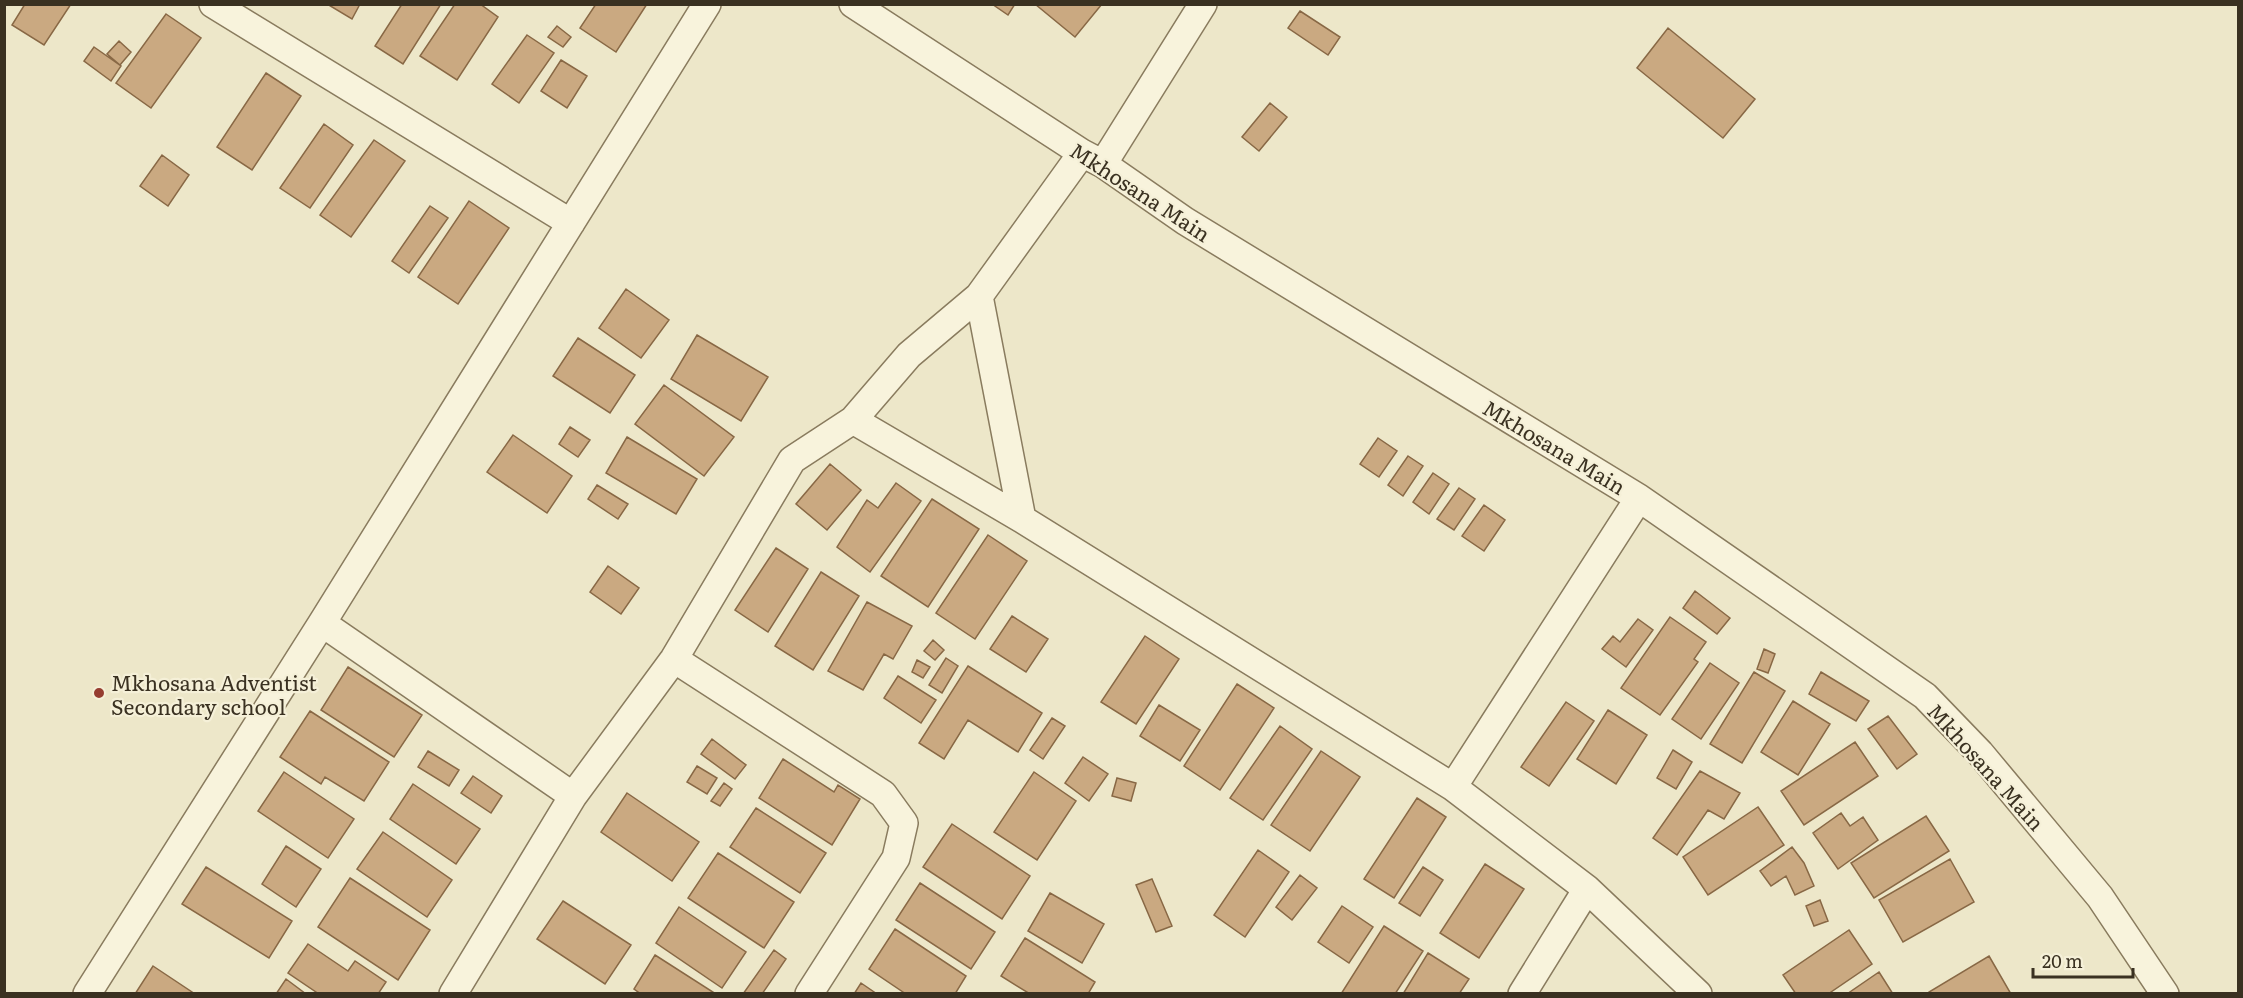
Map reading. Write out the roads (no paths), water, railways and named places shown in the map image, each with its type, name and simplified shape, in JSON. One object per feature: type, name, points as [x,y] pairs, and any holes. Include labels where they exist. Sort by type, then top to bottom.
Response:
[{"type":"street","points":[[213,4],[571,223]]},
{"type":"street","points":[[87,993],[322,623],[707,4]]},
{"type":"street","name":"Mkhosana Main","points":[[853,4],[1093,158],[1185,221],[1639,498],[1925,696],[1980,753],[2100,897],[2166,993]]},
{"type":"street","points":[[453,993],[573,796],[674,659],[792,460],[853,420],[909,355],[979,296],[1093,158],[1203,4]]},
{"type":"street","points":[[979,296],[1022,519]]},
{"type":"street","points":[[853,420],[1022,519],[1453,787],[1587,890],[1698,993]]},
{"type":"street","points":[[1453,787],[1639,498]]},
{"type":"street","points":[[322,623],[573,796]]},
{"type":"street","points":[[674,659],[883,794],[904,823],[896,858],[809,993]]},
{"type":"street","points":[[1522,993],[1587,890]]},
{"type":"place","name":"Mkhosana Adventist Secondary school","points":[[99,693]]}]
